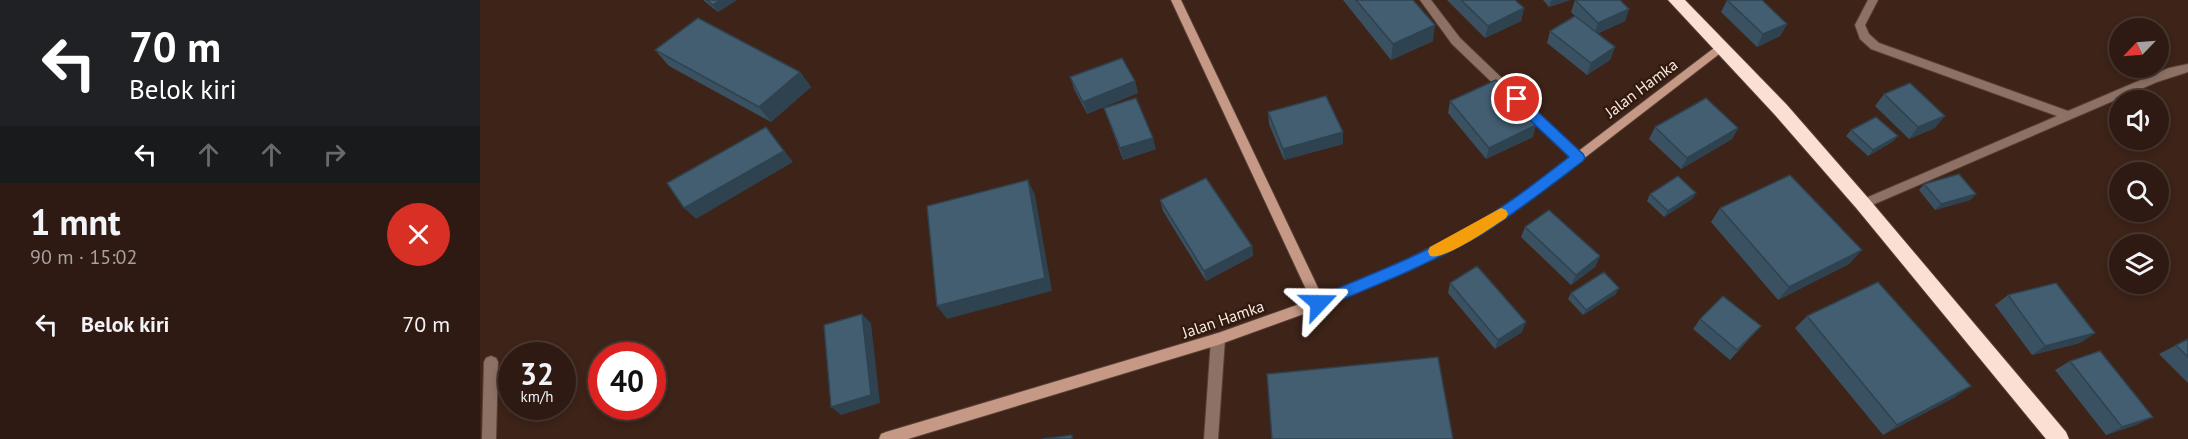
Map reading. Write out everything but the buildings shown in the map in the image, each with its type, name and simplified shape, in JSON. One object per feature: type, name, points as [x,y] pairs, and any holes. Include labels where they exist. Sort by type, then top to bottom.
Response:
[{"type":"highway","points":[[1676,0],[1780,110],[1863,204],[2060,439]]},
{"type":"street","points":[[1176,0],[1319,303]]},
{"type":"street","points":[[1425,0],[1456,41],[1578,158]]},
{"type":"street","points":[[1873,0],[1860,25],[1864,36],[1875,46],[2068,115]]},
{"type":"street","name":"Jalan Hamka","points":[[886,439],[1218,339],[1319,303],[1402,268],[1477,230],[1526,197],[1722,48]]},
{"type":"street","points":[[1863,204],[2173,71],[2188,68]]},
{"type":"street","points":[[1210,439],[1218,339]]},
{"type":"street","points":[[489,439],[491,362]]},
{"type":"slow traffic","points":[[1435,251],[1477,230],[1501,214]]},
{"type":"route","points":[[1319,303],[1402,268],[1477,230],[1578,158],[1517,99]]}]
